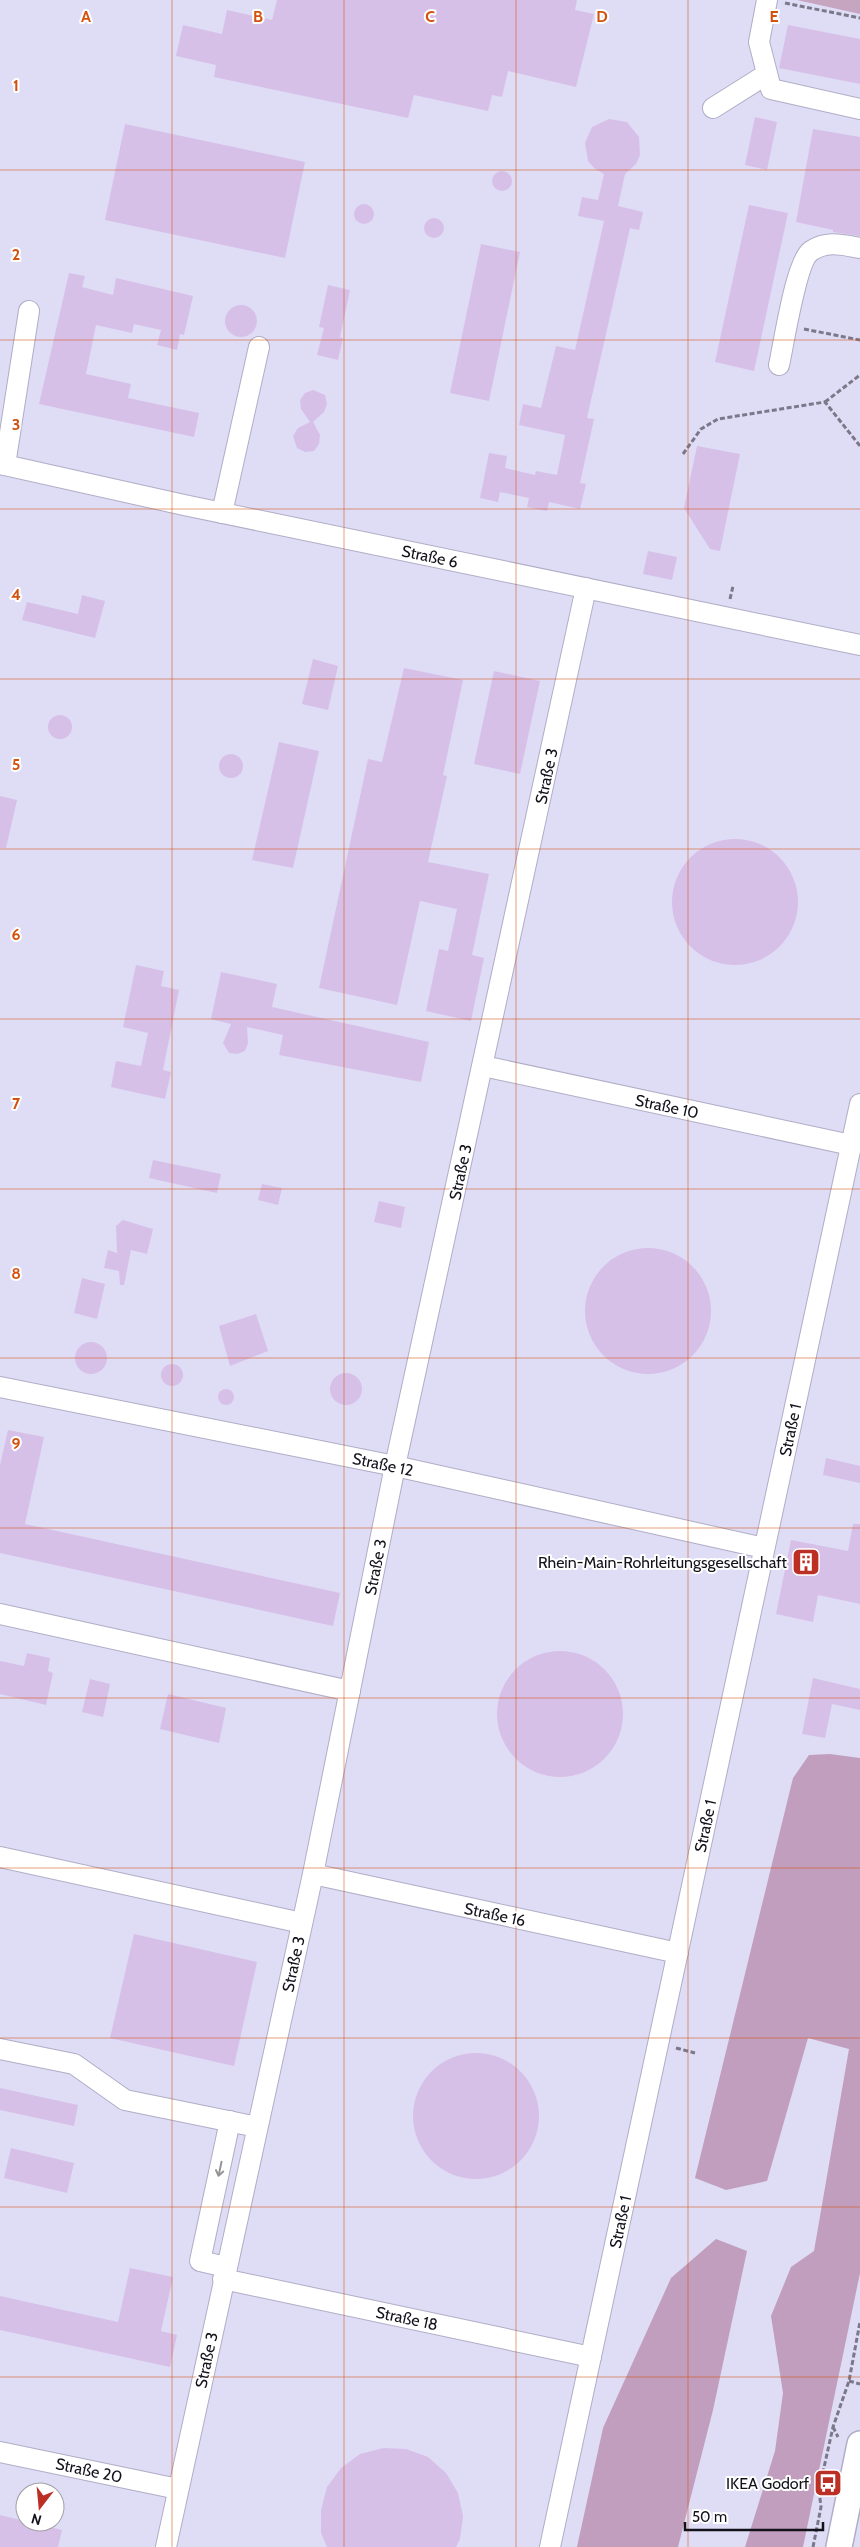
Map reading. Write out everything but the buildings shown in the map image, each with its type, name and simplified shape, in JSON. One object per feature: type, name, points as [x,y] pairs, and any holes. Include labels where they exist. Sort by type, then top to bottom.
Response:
[{"type":"main road","points":[[839,2547],[849,2441]]},
{"type":"lane","points":[[773,1],[759,42],[771,89],[860,109]]},
{"type":"lane","points":[[713,108],[767,74]]},
{"type":"lane","points":[[779,365],[800,266],[810,251],[831,243],[860,248]]},
{"type":"lane","points":[[2,465],[29,311]]},
{"type":"lane","points":[[222,513],[259,347]]},
{"type":"lane","name":"Straße 6","points":[[2,465],[222,513],[860,645]]},
{"type":"lane","name":"Straße 3","points":[[166,2547],[313,1874],[396,1466],[586,588]]},
{"type":"lane","name":"Straße 10","points":[[483,1066],[851,1145]]},
{"type":"lane","name":"Straße 1","points":[[550,2547],[860,1104]]},
{"type":"lane","name":"Straße 12","points":[[0,1387],[396,1466],[764,1548]]},
{"type":"lane","points":[[0,1614],[350,1691]]},
{"type":"lane","points":[[0,1857],[302,1923]]},
{"type":"lane","name":"Straße 16","points":[[313,1874],[678,1953]]},
{"type":"lane","points":[[0,2048],[74,2064],[125,2100],[257,2127]]},
{"type":"lane","name":"Straße 18","points":[[230,2121],[200,2261],[225,2273],[591,2357]]},
{"type":"lane","name":"Straße 20","points":[[0,2452],[178,2489]]},
{"type":"path","points":[[773,1],[860,18]]},
{"type":"path","points":[[788,326],[860,340]]},
{"type":"path","points":[[683,454],[702,429],[718,419],[825,402],[860,375]]},
{"type":"path","points":[[825,402],[860,446]]},
{"type":"path","points":[[729,602],[732,586]]},
{"type":"path","points":[[813,2547],[821,2507],[819,2490],[833,2427],[849,2381],[860,2322]]},
{"type":"path","points":[[849,2381],[860,2384]]},
{"type":"path","points":[[833,2427],[849,2441]]},
{"type":"path","points":[[819,2490],[828,2484]]},
{"type":"shaded area","points":[[797,0],[860,0],[860,14]]},
{"type":"shaded area","points":[[830,1754],[860,1758],[860,2273],[803,2547],[745,2547],[775,2451],[783,2393],[771,2316],[791,2267],[814,2251],[849,2049],[808,2038],[767,2181],[726,2190],[695,2178],[793,1778],[809,1755]]},
{"type":"shaded area","points":[[716,2239],[747,2251],[713,2410],[678,2547],[577,2547],[603,2428],[671,2278]]},
{"type":"place","name":"Rhein-Main-Rohrleitungsgesellschaft","points":[[806,1562]]},
{"type":"place","name":"IKEA Godorf","points":[[828,2483]]}]
